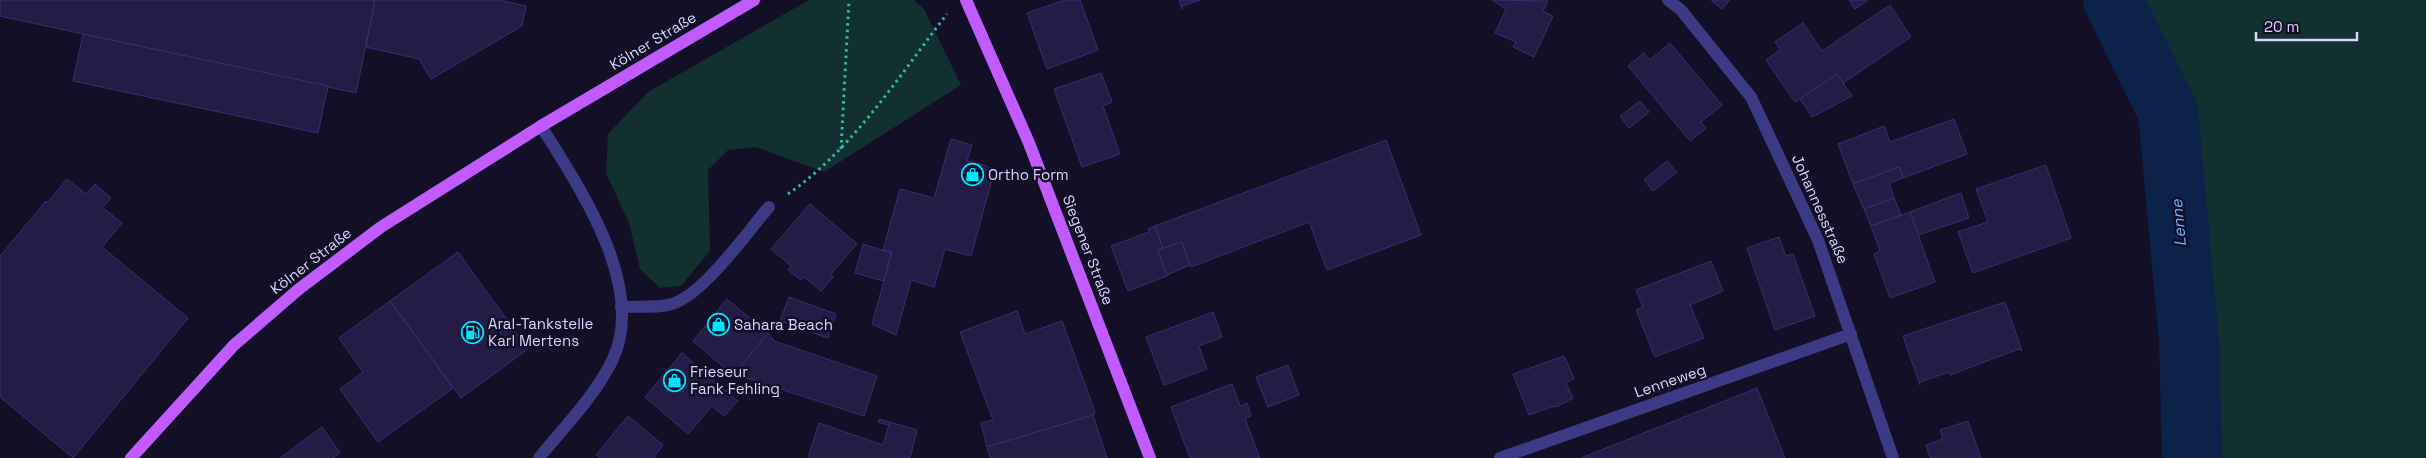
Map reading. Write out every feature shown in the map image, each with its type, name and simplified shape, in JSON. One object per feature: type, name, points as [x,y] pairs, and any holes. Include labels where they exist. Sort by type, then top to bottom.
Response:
[{"type":"main road","name":"Kölner Straße","points":[[131,458],[234,345],[299,289],[381,227],[541,126],[754,0]]},
{"type":"main road","name":"Siegener Straße","points":[[966,0],[1029,143],[1150,458]]},
{"type":"street","name":"Johannesstraße","points":[[1668,0],[1681,10],[1751,97],[1818,240],[1893,458]]},
{"type":"street","points":[[539,458],[596,388],[612,361],[619,339],[621,307],[616,274],[597,221],[541,126]]},
{"type":"street","points":[[621,307],[668,305],[684,299],[700,288],[769,206]]},
{"type":"street","name":"Lenneweg","points":[[1500,458],[1851,334]]},
{"type":"path","points":[[841,149],[849,0]]},
{"type":"path","points":[[769,206],[809,179],[841,149],[952,8]]},
{"type":"green space","points":[[809,0],[914,0],[924,9],[961,85],[824,172],[756,147],[728,150],[708,170],[710,251],[681,286],[660,288],[640,269],[629,223],[606,173],[608,134],[648,92]]},
{"type":"green space","points":[[2110,0],[2426,0],[2426,458],[2180,458],[2176,139]]},
{"type":"building","points":[[0,0],[375,0],[356,93],[0,16]]},
{"type":"building","points":[[375,0],[499,0],[526,6],[522,26],[431,79],[419,59],[366,47]]},
{"type":"building","points":[[1065,0],[1080,0],[1098,50],[1047,69],[1027,13]]},
{"type":"building","points":[[1179,0],[1200,0],[1182,6],[1182,9]]},
{"type":"building","points":[[1492,0],[1548,1],[1543,11],[1553,16],[1534,57],[1513,47],[1516,42],[1495,33],[1506,9]]},
{"type":"building","points":[[1711,0],[1730,0],[1722,9]]},
{"type":"building","points":[[1849,0],[1868,0],[1855,9]]},
{"type":"building","points":[[1890,5],[1911,37],[1843,83],[1837,74],[1795,102],[1766,60],[1780,50],[1775,42],[1803,23],[1822,51]]},
{"type":"building","points":[[83,34],[328,86],[318,133],[73,81]]},
{"type":"building","points":[[1670,43],[1722,105],[1701,122],[1706,128],[1690,141],[1628,66],[1644,53],[1650,60]]},
{"type":"building","points":[[1101,73],[1112,102],[1103,106],[1120,154],[1082,167],[1054,89]]},
{"type":"building","points":[[1837,74],[1852,96],[1812,117],[1800,99]]},
{"type":"building","points":[[1640,101],[1649,112],[1629,128],[1620,116]]},
{"type":"building","points":[[1954,119],[1967,154],[1903,178],[1899,167],[1853,184],[1838,144],[1884,126],[1890,142]]},
{"type":"building","points":[[951,139],[972,145],[967,161],[987,166],[993,176],[971,256],[945,249],[934,287],[911,280],[896,335],[872,324],[892,252],[883,250],[900,189],[934,198]]},
{"type":"building","points":[[1386,140],[1421,235],[1327,270],[1309,222],[1191,267],[1182,242],[1163,249],[1155,226]]},
{"type":"building","points":[[1667,161],[1677,172],[1653,191],[1644,180]]},
{"type":"building","points":[[2046,165],[2071,238],[1973,273],[1958,232],[1988,222],[1976,189]]},
{"type":"building","points":[[1899,167],[1903,178],[1889,183],[1894,198],[1864,209],[1853,184]]},
{"type":"building","points":[[67,179],[86,194],[95,184],[111,198],[103,208],[122,223],[102,247],[188,318],[73,458],[0,397],[0,256]]},
{"type":"building","points":[[1961,193],[1969,218],[1918,235],[1910,212]]},
{"type":"building","points":[[1894,198],[1901,215],[1871,226],[1864,209]]},
{"type":"building","points":[[810,204],[857,244],[831,274],[833,277],[821,291],[804,277],[801,280],[788,270],[791,266],[771,249]]},
{"type":"building","points":[[1910,212],[1935,282],[1890,298],[1874,254],[1880,251],[1871,226]]},
{"type":"building","points":[[1155,226],[1163,249],[1158,250],[1167,276],[1128,291],[1111,246],[1149,232],[1148,229]]},
{"type":"building","points":[[1779,237],[1786,256],[1793,254],[1815,316],[1775,330],[1747,248]]},
{"type":"building","points":[[1182,242],[1190,265],[1167,275],[1158,250]]},
{"type":"building","points":[[863,244],[891,253],[884,281],[855,273]]},
{"type":"building","points":[[458,252],[528,349],[461,398],[390,301]]},
{"type":"building","points":[[1711,261],[1723,291],[1690,305],[1704,338],[1655,357],[1636,310],[1643,307],[1636,290]]},
{"type":"building","points":[[789,297],[836,314],[828,338],[780,321]]},
{"type":"building","points":[[727,299],[768,333],[733,375],[693,341]]},
{"type":"building","points":[[390,301],[453,388],[378,442],[340,389],[363,372],[339,338]]},
{"type":"building","points":[[2005,302],[2022,351],[2019,349],[1950,375],[1949,372],[1920,382],[1920,385],[1903,336]]},
{"type":"building","points":[[1017,311],[1025,334],[1062,321],[1095,412],[1094,415],[987,447],[981,423],[993,420],[960,332]]},
{"type":"building","points":[[1213,312],[1222,337],[1199,346],[1207,369],[1164,385],[1146,337]]},
{"type":"building","points":[[768,333],[774,341],[877,376],[864,416],[734,374]]},
{"type":"building","points":[[682,353],[738,401],[724,416],[712,406],[688,434],[645,397]]},
{"type":"building","points":[[1564,356],[1574,378],[1566,383],[1573,398],[1556,407],[1554,406],[1529,415],[1513,374]]},
{"type":"building","points":[[1288,365],[1299,395],[1268,407],[1256,377]]},
{"type":"building","points":[[1232,384],[1240,406],[1247,403],[1251,416],[1245,419],[1260,458],[1190,458],[1171,407]]},
{"type":"building","points":[[1757,388],[1785,458],[1581,458]]},
{"type":"building","points":[[1093,415],[1107,458],[990,458],[987,447]]},
{"type":"building","points":[[628,416],[663,445],[654,457],[656,458],[600,458],[596,455]]},
{"type":"building","points":[[879,419],[917,430],[910,458],[808,458],[819,423],[883,445],[889,425],[878,422]]},
{"type":"building","points":[[1968,421],[1981,458],[1930,458],[1926,445],[1943,439],[1940,430]]},
{"type":"building","points":[[322,427],[340,453],[333,458],[280,458]]},
{"type":"waterway","name":"Lenne","points":[[2113,0],[2168,112],[2189,341],[2192,458]]},
{"type":"place","name":"Ortho Form","points":[[972,175]]},
{"type":"place","name":"Sahara Beach","points":[[718,325]]},
{"type":"place","name":"Aral-Tankstelle Karl Mertens","points":[[472,333]]},
{"type":"place","name":"Frieseur Fank Fehling","points":[[674,381]]}]
